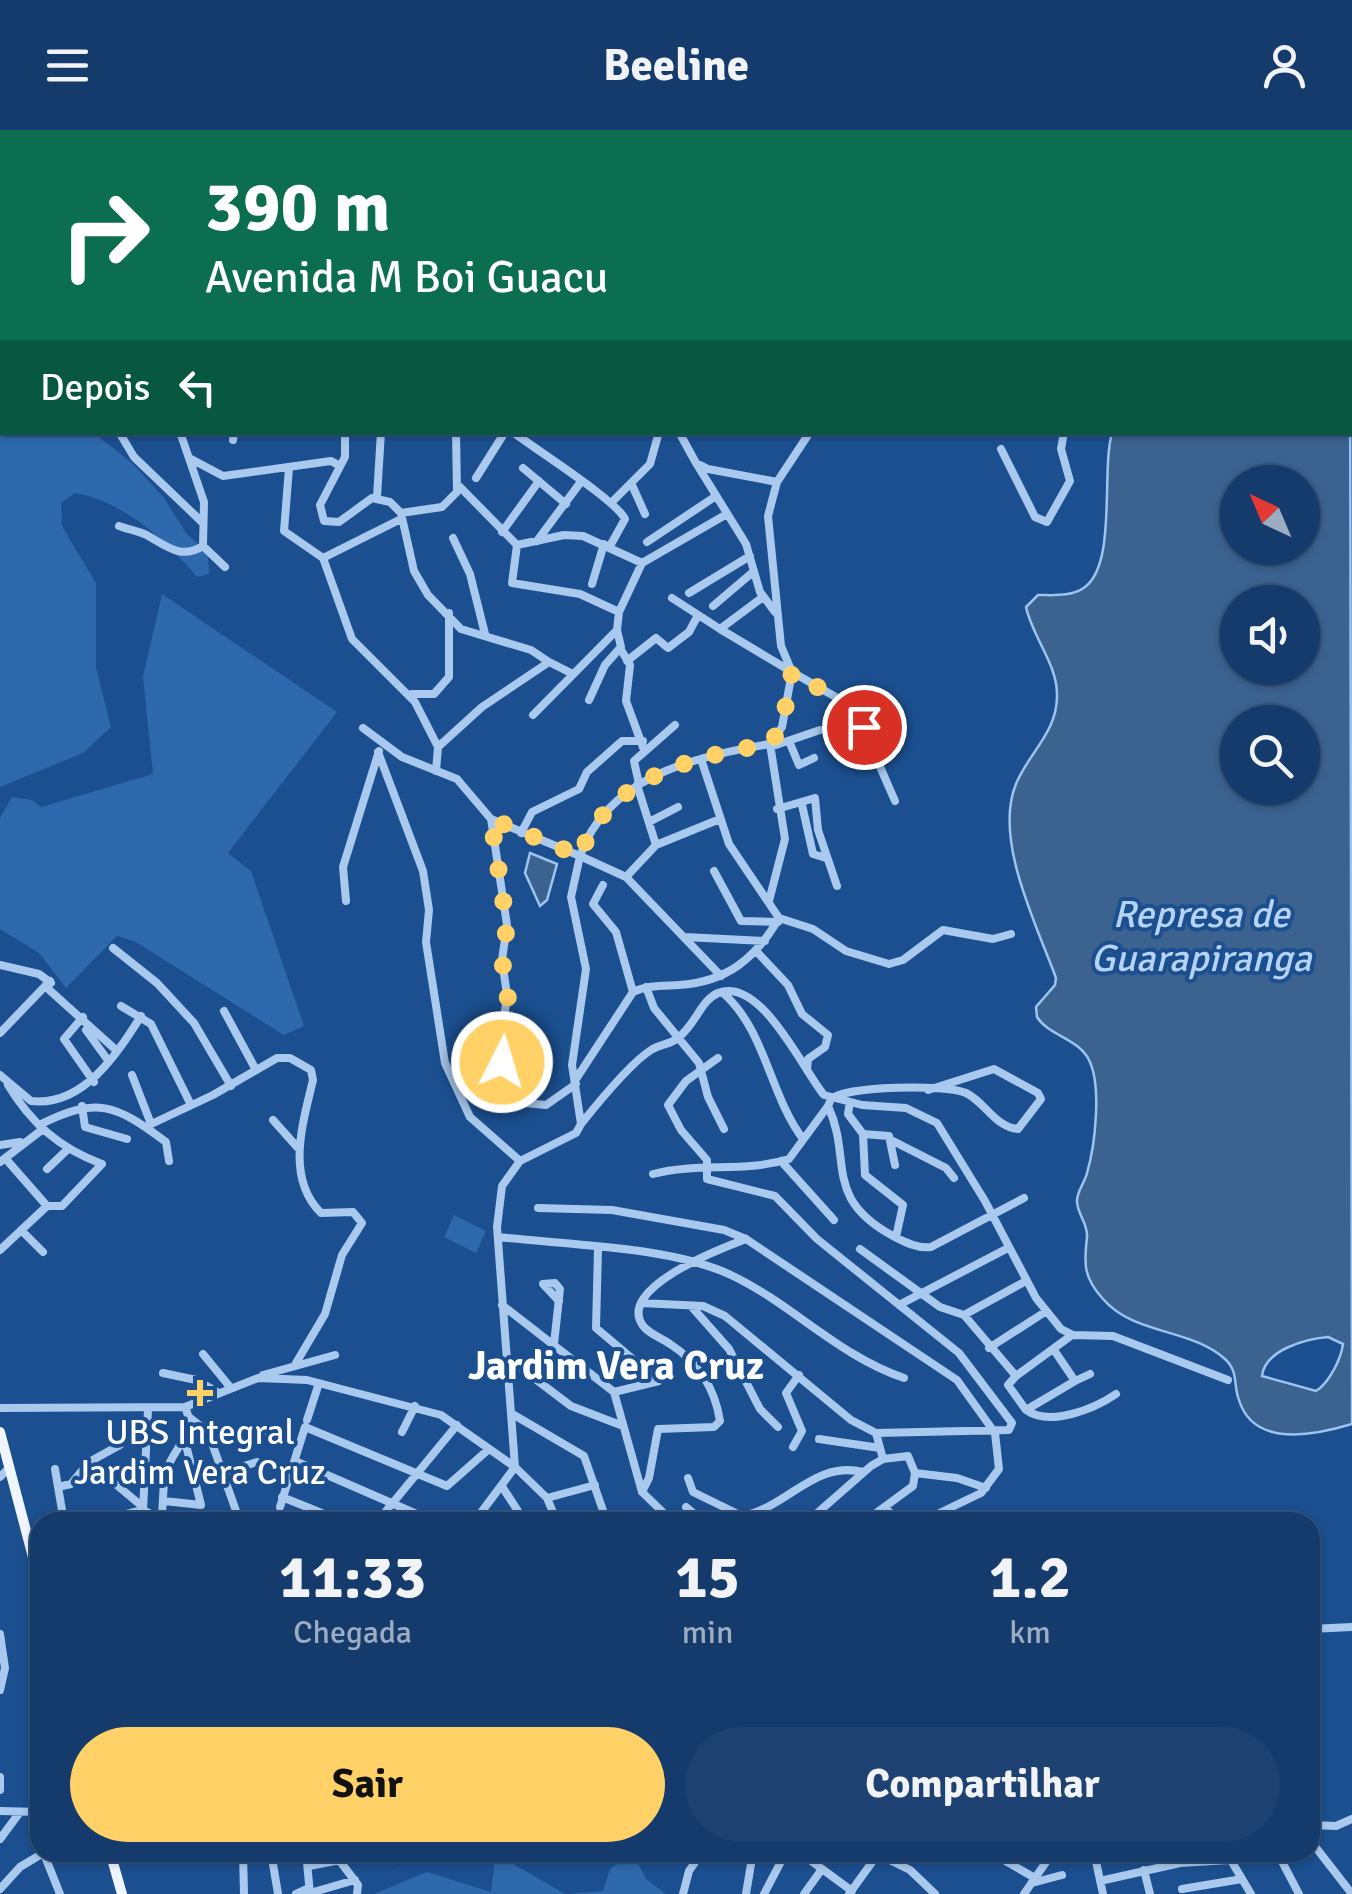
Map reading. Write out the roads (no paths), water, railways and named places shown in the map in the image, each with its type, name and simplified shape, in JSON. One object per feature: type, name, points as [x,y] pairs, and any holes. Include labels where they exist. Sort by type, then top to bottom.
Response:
[{"type":"main road","points":[[0,1432],[4,1473],[30,1553]]},
{"type":"main road","points":[[113,1862],[122,1894]]},
{"type":"street","points":[[121,435],[134,456],[203,523]]},
{"type":"street","points":[[181,435],[204,502],[203,546],[225,567]]},
{"type":"street","points":[[346,435],[345,457],[320,505],[324,521],[339,522],[366,500],[378,498],[401,516],[414,571],[428,595],[461,629]]},
{"type":"street","points":[[378,498],[381,435]]},
{"type":"street","points":[[456,435],[460,487],[517,545]]},
{"type":"street","points":[[476,478],[503,435]]},
{"type":"street","points":[[517,435],[580,483],[613,501],[626,519],[607,545],[592,584]]},
{"type":"street","points":[[613,501],[650,464],[658,435]]},
{"type":"street","points":[[681,435],[750,556],[763,597],[776,614]]},
{"type":"street","points":[[769,901],[785,839],[777,809],[770,745],[782,726],[792,672],[781,646],[776,614],[768,516],[777,482],[812,435]]},
{"type":"street","points":[[1002,449],[1035,518],[1047,522],[1070,480],[1061,449],[1063,435]]},
{"type":"street","points":[[191,459],[222,476],[330,461],[340,466]]},
{"type":"street","points":[[696,463],[715,471],[737,471],[777,482]]},
{"type":"street","points":[[289,468],[282,527],[323,558],[352,639],[410,694],[438,747],[436,772]]},
{"type":"street","points":[[523,468],[566,504]]},
{"type":"street","points":[[502,532],[538,481]]},
{"type":"street","points":[[537,541],[580,483]]},
{"type":"street","points":[[632,485],[645,514]]},
{"type":"street","points":[[323,558],[401,516],[442,506],[460,487]]},
{"type":"street","points":[[647,542],[716,496]]},
{"type":"street","points":[[644,745],[626,701],[631,671],[620,648],[619,612],[642,563],[727,514]]},
{"type":"street","points":[[119,526],[171,550],[192,552],[203,546]]},
{"type":"street","points":[[517,545],[573,535],[607,545],[642,563]]},
{"type":"street","points":[[453,538],[470,574],[486,634]]},
{"type":"street","points":[[517,545],[512,583],[580,594],[619,612]]},
{"type":"street","points":[[689,593],[750,556]]},
{"type":"street","points":[[713,606],[753,572]]},
{"type":"street","points":[[720,629],[763,597]]},
{"type":"street","points":[[672,598],[857,714],[896,801]]},
{"type":"street","points":[[410,694],[430,695],[444,686],[452,666],[449,613]]},
{"type":"street","points":[[628,661],[656,638],[668,648],[689,632],[697,617]]},
{"type":"street","points":[[450,634],[461,629],[486,634],[574,674]]},
{"type":"street","points":[[532,716],[617,630]]},
{"type":"street","points":[[589,700],[605,665],[620,648]]},
{"type":"street","points":[[438,747],[469,717],[549,662]]},
{"type":"street","points":[[656,845],[633,767],[644,745],[674,725]]},
{"type":"street","points":[[364,728],[380,748],[423,871],[429,910],[426,942],[445,1064],[470,1117],[520,1161]]},
{"type":"street","points":[[581,1124],[573,1048],[586,970],[571,896],[580,856],[605,808],[638,785],[701,759],[789,742],[820,730]]},
{"type":"street","points":[[521,833],[532,812],[579,790],[586,772],[622,741],[644,745]]},
{"type":"street","points":[[789,742],[799,765],[814,758]]},
{"type":"street","points":[[380,748],[456,780],[491,819],[626,876],[685,937],[718,978],[721,992],[752,1025],[789,1117],[803,1139]]},
{"type":"street","points":[[346,901],[343,867],[380,748]]},
{"type":"street","points":[[701,759],[729,844],[779,920]]},
{"type":"street","points":[[777,809],[802,805],[812,797],[816,801],[826,858],[836,886]]},
{"type":"street","points":[[802,805],[812,854],[826,858]]},
{"type":"street","points":[[649,822],[678,808]]},
{"type":"street","points":[[491,819],[507,926],[502,960],[508,995],[501,1044],[504,1091],[515,1102],[546,1106],[577,1081],[633,992],[718,978],[758,952],[779,920]]},
{"type":"street","points":[[626,876],[656,845],[720,819]]},
{"type":"street","points":[[714,871],[742,921],[779,920],[813,929],[846,951],[890,964],[943,930],[993,939],[1011,934]]},
{"type":"street","points":[[603,885],[594,904],[616,932],[633,992]]},
{"type":"street","points":[[685,937],[764,941]]},
{"type":"street","points":[[113,948],[156,983],[194,1023],[231,1086]]},
{"type":"street","points":[[758,952],[788,985],[802,1014],[828,1036],[825,1047],[808,1059],[807,1071]]},
{"type":"street","points":[[0,978],[4,966],[49,985],[116,1050]]},
{"type":"street","points":[[0,1033],[49,985]]},
{"type":"street","points":[[646,987],[654,1008],[701,1068],[708,1097],[724,1129]]},
{"type":"street","points":[[483,1512],[516,1466],[498,1236],[502,1186],[520,1161],[576,1133],[646,1054],[678,1039],[696,1024],[706,1000],[721,992],[742,994],[769,1016],[830,1103],[838,1127],[840,1171],[852,1201],[872,1222],[896,1238],[924,1248],[1024,1198]]},
{"type":"street","points":[[121,1006],[142,1016],[166,1050],[190,1105]]},
{"type":"street","points":[[224,1011],[256,1070]]},
{"type":"street","points":[[3,1079],[27,1100],[40,1102],[94,1082],[107,1059],[142,1016]]},
{"type":"street","points":[[83,1017],[64,1039],[94,1082]]},
{"type":"street","points":[[86,1030],[107,1059]]},
{"type":"street","points":[[148,1126],[285,1057],[308,1067],[314,1080],[298,1148]]},
{"type":"street","points":[[640,1303],[690,1305],[725,1316],[851,1420],[876,1434],[954,1428],[996,1433],[1009,1430],[1012,1423],[998,1398],[959,1353],[816,1239],[775,1196],[707,1178],[708,1167],[668,1105],[701,1068],[718,1058]]},
{"type":"street","points":[[653,1174],[679,1167],[742,1168],[781,1161],[797,1150],[842,1092],[928,1090],[967,1094],[1012,1128],[1030,1118],[1041,1096],[994,1069],[928,1090]]},
{"type":"street","points":[[132,1075],[148,1126]]},
{"type":"street","points":[[0,1250],[47,1206],[62,1206],[102,1164],[68,1149],[26,1115],[3,1079]]},
{"type":"street","points":[[850,1102],[848,1114],[863,1134],[865,1174],[904,1206],[896,1238]]},
{"type":"street","points":[[830,1103],[913,1110],[937,1123],[1045,1312],[1073,1334],[1113,1336],[1228,1380]]},
{"type":"street","points":[[82,1106],[85,1128],[127,1139]]},
{"type":"street","points":[[47,1206],[3,1160],[41,1127],[82,1106],[111,1110],[148,1126],[166,1142],[169,1161]]},
{"type":"street","points":[[273,1120],[298,1148],[314,1207],[328,1216],[357,1214],[362,1223],[342,1255],[325,1314],[296,1364]]},
{"type":"street","points":[[863,1134],[884,1134],[946,1168],[954,1178]]},
{"type":"street","points":[[893,1141],[895,1164]]},
{"type":"street","points":[[0,1146],[24,1142]]},
{"type":"street","points":[[946,1168],[951,1162],[952,1145]]},
{"type":"street","points":[[46,1169],[68,1149]]},
{"type":"street","points":[[781,1161],[834,1220]]},
{"type":"street","points":[[538,1208],[612,1210],[724,1230],[746,1239],[942,1368],[957,1380],[996,1433],[1000,1461],[986,1488],[939,1512]]},
{"type":"street","points":[[21,1230],[43,1252]]},
{"type":"street","points":[[498,1236],[695,1260],[744,1281],[857,1359],[904,1378]]},
{"type":"street","points":[[500,1258],[510,1238]]},
{"type":"street","points":[[642,1492],[649,1478],[658,1429],[714,1427],[719,1415],[707,1381],[679,1350],[645,1328],[639,1317],[640,1303],[651,1288],[695,1260],[746,1239]]},
{"type":"street","points":[[899,1305],[1008,1248]]},
{"type":"street","points":[[598,1249],[596,1328],[659,1381],[614,1392]]},
{"type":"street","points":[[860,1249],[921,1294],[964,1315],[1016,1376]]},
{"type":"street","points":[[964,1315],[1026,1281]]},
{"type":"street","points":[[554,1344],[559,1300]]},
{"type":"street","points":[[502,1305],[614,1392],[642,1492],[662,1512]]},
{"type":"street","points":[[690,1305],[730,1349],[760,1409],[778,1428]]},
{"type":"street","points":[[989,1348],[1045,1312]]},
{"type":"street","points":[[1073,1334],[1008,1386],[1026,1410],[1044,1418],[1087,1409],[1116,1394]]},
{"type":"street","points":[[1054,1350],[1075,1381]]},
{"type":"street","points":[[204,1354],[230,1386]]},
{"type":"street","points":[[0,1408],[184,1407],[230,1386],[335,1355]]},
{"type":"street","points":[[510,1360],[571,1406],[623,1426]]},
{"type":"street","points":[[164,1374],[196,1380],[217,1392]]},
{"type":"street","points":[[1026,1410],[1090,1374]]},
{"type":"street","points":[[792,1447],[802,1432],[786,1394],[799,1375]]},
{"type":"street","points":[[258,1378],[319,1383],[415,1406],[457,1425],[516,1466],[547,1498],[553,1512]]},
{"type":"street","points":[[306,1512],[281,1502],[319,1383]]},
{"type":"street","points":[[402,1432],[415,1406]]},
{"type":"street","points":[[184,1407],[190,1418],[206,1428],[236,1512]]},
{"type":"street","points":[[143,1508],[148,1410]]},
{"type":"street","points":[[514,1415],[581,1452],[604,1512]]},
{"type":"street","points":[[165,1512],[165,1475],[185,1441],[190,1418]]},
{"type":"street","points":[[306,1423],[447,1486],[489,1449]]},
{"type":"street","points":[[385,1512],[457,1425]]},
{"type":"street","points":[[212,1442],[264,1432]]},
{"type":"street","points":[[876,1434],[883,1459]]},
{"type":"street","points":[[819,1439],[880,1448]]},
{"type":"street","points":[[164,1501],[201,1506],[185,1441]]},
{"type":"street","points":[[58,1486],[75,1482],[89,1462],[120,1445]]},
{"type":"street","points":[[818,1512],[883,1459],[904,1455],[910,1458],[915,1473],[911,1488],[878,1512]]},
{"type":"street","points":[[295,1461],[410,1512]]},
{"type":"street","points":[[89,1462],[150,1512]]},
{"type":"street","points":[[221,1472],[257,1462]]},
{"type":"street","points":[[55,1469],[62,1512]]},
{"type":"street","points":[[751,1512],[828,1472],[864,1472]]},
{"type":"street","points":[[915,1473],[957,1478],[986,1488]]},
{"type":"street","points":[[688,1478],[693,1492],[730,1512]]},
{"type":"street","points":[[547,1498],[595,1485]]},
{"type":"street","points":[[503,1488],[519,1512]]},
{"type":"street","points":[[686,1507],[692,1512]]},
{"type":"street","points":[[129,1512],[143,1508]]},
{"type":"street","points":[[884,1508],[888,1512]]},
{"type":"street","points":[[1320,1628],[1352,1627]]},
{"type":"street","points":[[0,1634],[5,1668],[0,1690]]},
{"type":"street","points":[[0,1777],[0,1790]]},
{"type":"street","points":[[0,1811],[30,1812]]},
{"type":"street","points":[[0,1839],[20,1812]]},
{"type":"street","points":[[1320,1824],[1350,1823]]},
{"type":"street","points":[[1320,1853],[1352,1894]]},
{"type":"street","points":[[0,1888],[30,1861]]},
{"type":"street","points":[[48,1862],[60,1894]]},
{"type":"street","points":[[242,1862],[244,1894]]},
{"type":"street","points":[[273,1862],[278,1894]]},
{"type":"street","points":[[308,1862],[310,1892]]},
{"type":"street","points":[[309,1866],[320,1862]]},
{"type":"street","points":[[342,1862],[360,1888],[357,1894]]},
{"type":"street","points":[[682,1894],[695,1862]]},
{"type":"street","points":[[746,1894],[751,1862]]},
{"type":"street","points":[[764,1894],[781,1862]]},
{"type":"street","points":[[813,1862],[852,1890],[865,1894]]},
{"type":"street","points":[[852,1890],[870,1862]]},
{"type":"street","points":[[892,1862],[910,1870],[935,1894]]},
{"type":"street","points":[[1005,1862],[1030,1888]]},
{"type":"street","points":[[1030,1888],[1047,1862]]},
{"type":"street","points":[[1096,1862],[1102,1894]]},
{"type":"street","points":[[1100,1880],[1168,1862]]},
{"type":"street","points":[[1232,1862],[1251,1894]]},
{"type":"street","points":[[1282,1862],[1300,1894]]},
{"type":"street","points":[[804,1894],[822,1868]]},
{"type":"street","points":[[1144,1870],[1150,1894]]},
{"type":"street","points":[[1030,1888],[1062,1875]]},
{"type":"street","points":[[1182,1888],[1242,1879]]},
{"type":"street","points":[[296,1894],[355,1880]]},
{"type":"water","name":"Represa de Guarapiranga","points":[[1112,435],[1350,435],[1352,1424],[1304,1434],[1272,1432],[1258,1426],[1247,1416],[1225,1359],[1196,1342],[1146,1326],[1116,1311],[1088,1277],[1087,1232],[1077,1201],[1093,1148],[1093,1071],[1084,1053],[1037,1017],[1036,1007],[1055,985],[1056,978],[1020,882],[1010,830],[1010,806],[1016,784],[1048,731],[1056,707],[1053,672],[1026,607],[1038,595],[1062,595],[1085,587],[1095,575],[1105,538]],"holes":[[[1328,1337],[1343,1344],[1334,1370],[1316,1391],[1262,1376],[1270,1359],[1298,1343]]]},
{"type":"water","points":[[530,853],[557,864],[547,900],[540,906],[525,873]]},
{"type":"place","name":"UBS Integral Jardim Vera Cruz","points":[[200,1393]]},
{"type":"district","name":"Jardim Vera Cruz","points":[[616,1365]]}]
